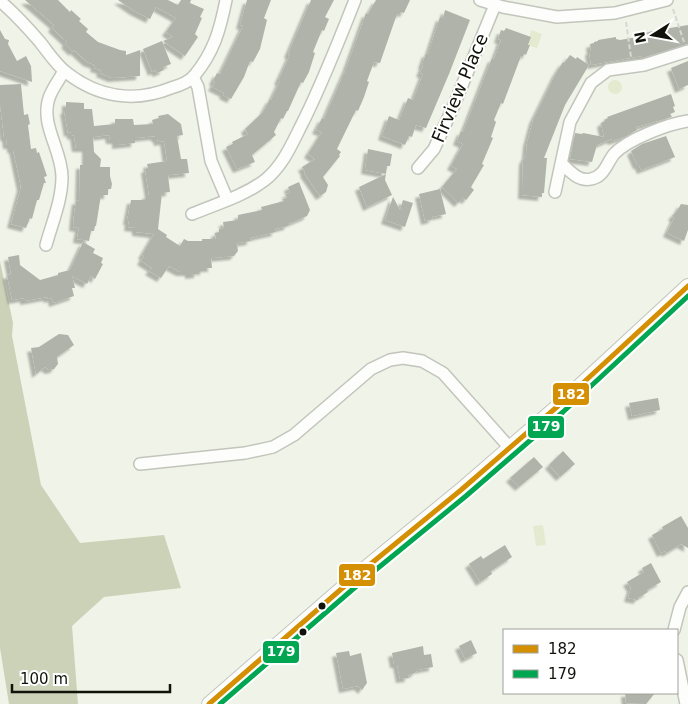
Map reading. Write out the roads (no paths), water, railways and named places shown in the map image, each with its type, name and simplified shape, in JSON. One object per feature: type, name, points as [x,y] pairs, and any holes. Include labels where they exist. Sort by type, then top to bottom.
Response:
[{"type":"main road","points":[[209,704],[362,571],[510,448],[688,286]]},
{"type":"street","points":[[0,1],[16,15],[64,72],[94,90],[121,97],[151,95],[178,86],[193,77],[212,50],[218,35],[226,0]]},
{"type":"street","points":[[192,214],[227,200],[262,182],[276,170],[285,157],[327,70],[355,0]]},
{"type":"street","points":[[480,0],[495,5],[557,17],[615,13],[666,3]]},
{"type":"street","name":"Firview Place","points":[[418,168],[434,149],[495,5]]},
{"type":"street","points":[[556,192],[570,122],[591,83],[608,70],[644,65],[688,51]]},
{"type":"street","points":[[46,245],[61,190],[62,176],[59,155],[48,122],[47,104],[64,72]]},
{"type":"street","points":[[193,77],[198,88],[211,161],[227,200]]},
{"type":"street","points":[[562,164],[580,179],[592,180],[602,174],[615,154],[644,135],[688,121]]},
{"type":"street","points":[[140,464],[245,453],[273,447],[294,435],[371,369],[400,359],[422,361],[443,373],[510,448]]},
{"type":"street","points":[[674,629],[680,607],[688,592]]},
{"type":"street","points":[[678,665],[686,704]]}]
